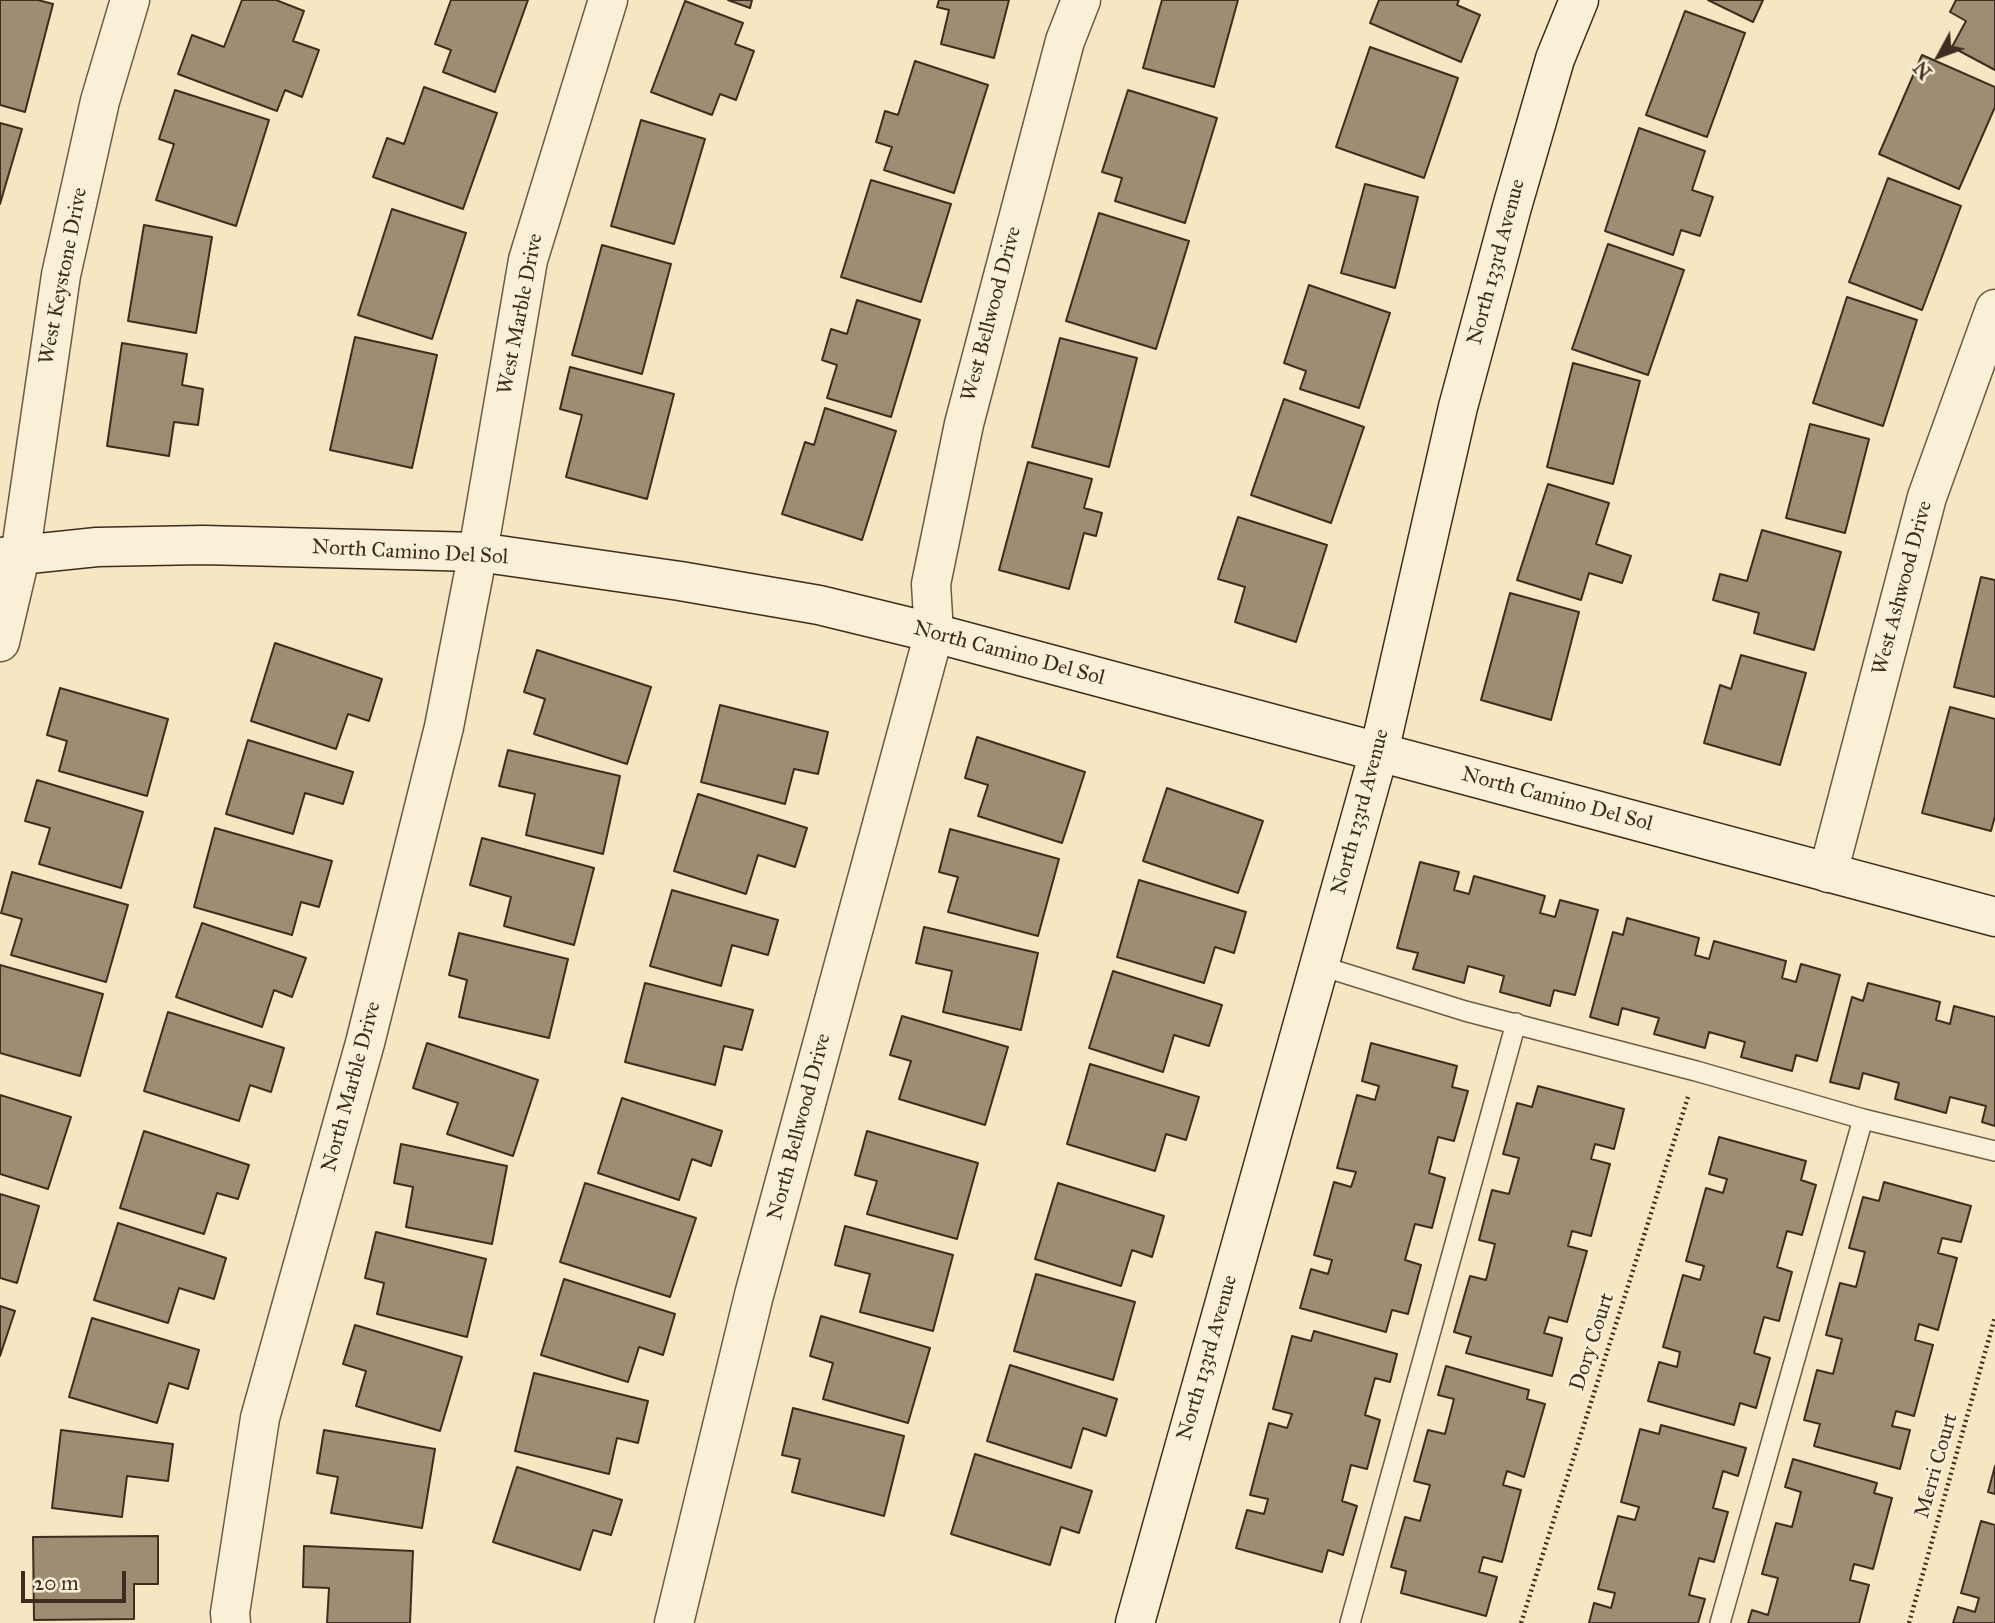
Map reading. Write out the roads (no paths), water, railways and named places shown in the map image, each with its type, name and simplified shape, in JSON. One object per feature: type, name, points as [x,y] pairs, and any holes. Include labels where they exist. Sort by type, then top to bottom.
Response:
[{"type":"street","name":"West Keystone Drive","points":[[0,642],[10,557],[61,275],[100,101],[130,0]]},
{"type":"street","name":"West Marble Drive","points":[[478,552],[528,260],[608,0]]},
{"type":"street","name":"West Bellwood Drive","points":[[934,633],[931,584],[964,424],[1065,41],[1081,0]]},
{"type":"street","name":"North 133rd Avenue","points":[[1135,1623],[1379,752],[1466,378],[1512,206],[1555,58],[1578,0]]},
{"type":"street","name":"West Ashwood Drive","points":[[1828,873],[1927,497],[1995,309]]},
{"type":"street","name":"North Camino Del Sol","points":[[10,557],[97,547],[203,545],[478,552],[781,598],[934,633],[1995,917]]},
{"type":"street","name":"North Marble Drive","points":[[230,1623],[260,1418],[378,990],[444,727],[478,552]]},
{"type":"street","name":"North Bellwood Drive","points":[[674,1623],[754,1295],[934,633]]},
{"type":"lane","points":[[1318,965],[1465,1011],[1995,1152]]},
{"type":"lane","points":[[1350,1623],[1516,1023]]},
{"type":"lane","points":[[1720,1623],[1863,1119]]}]
